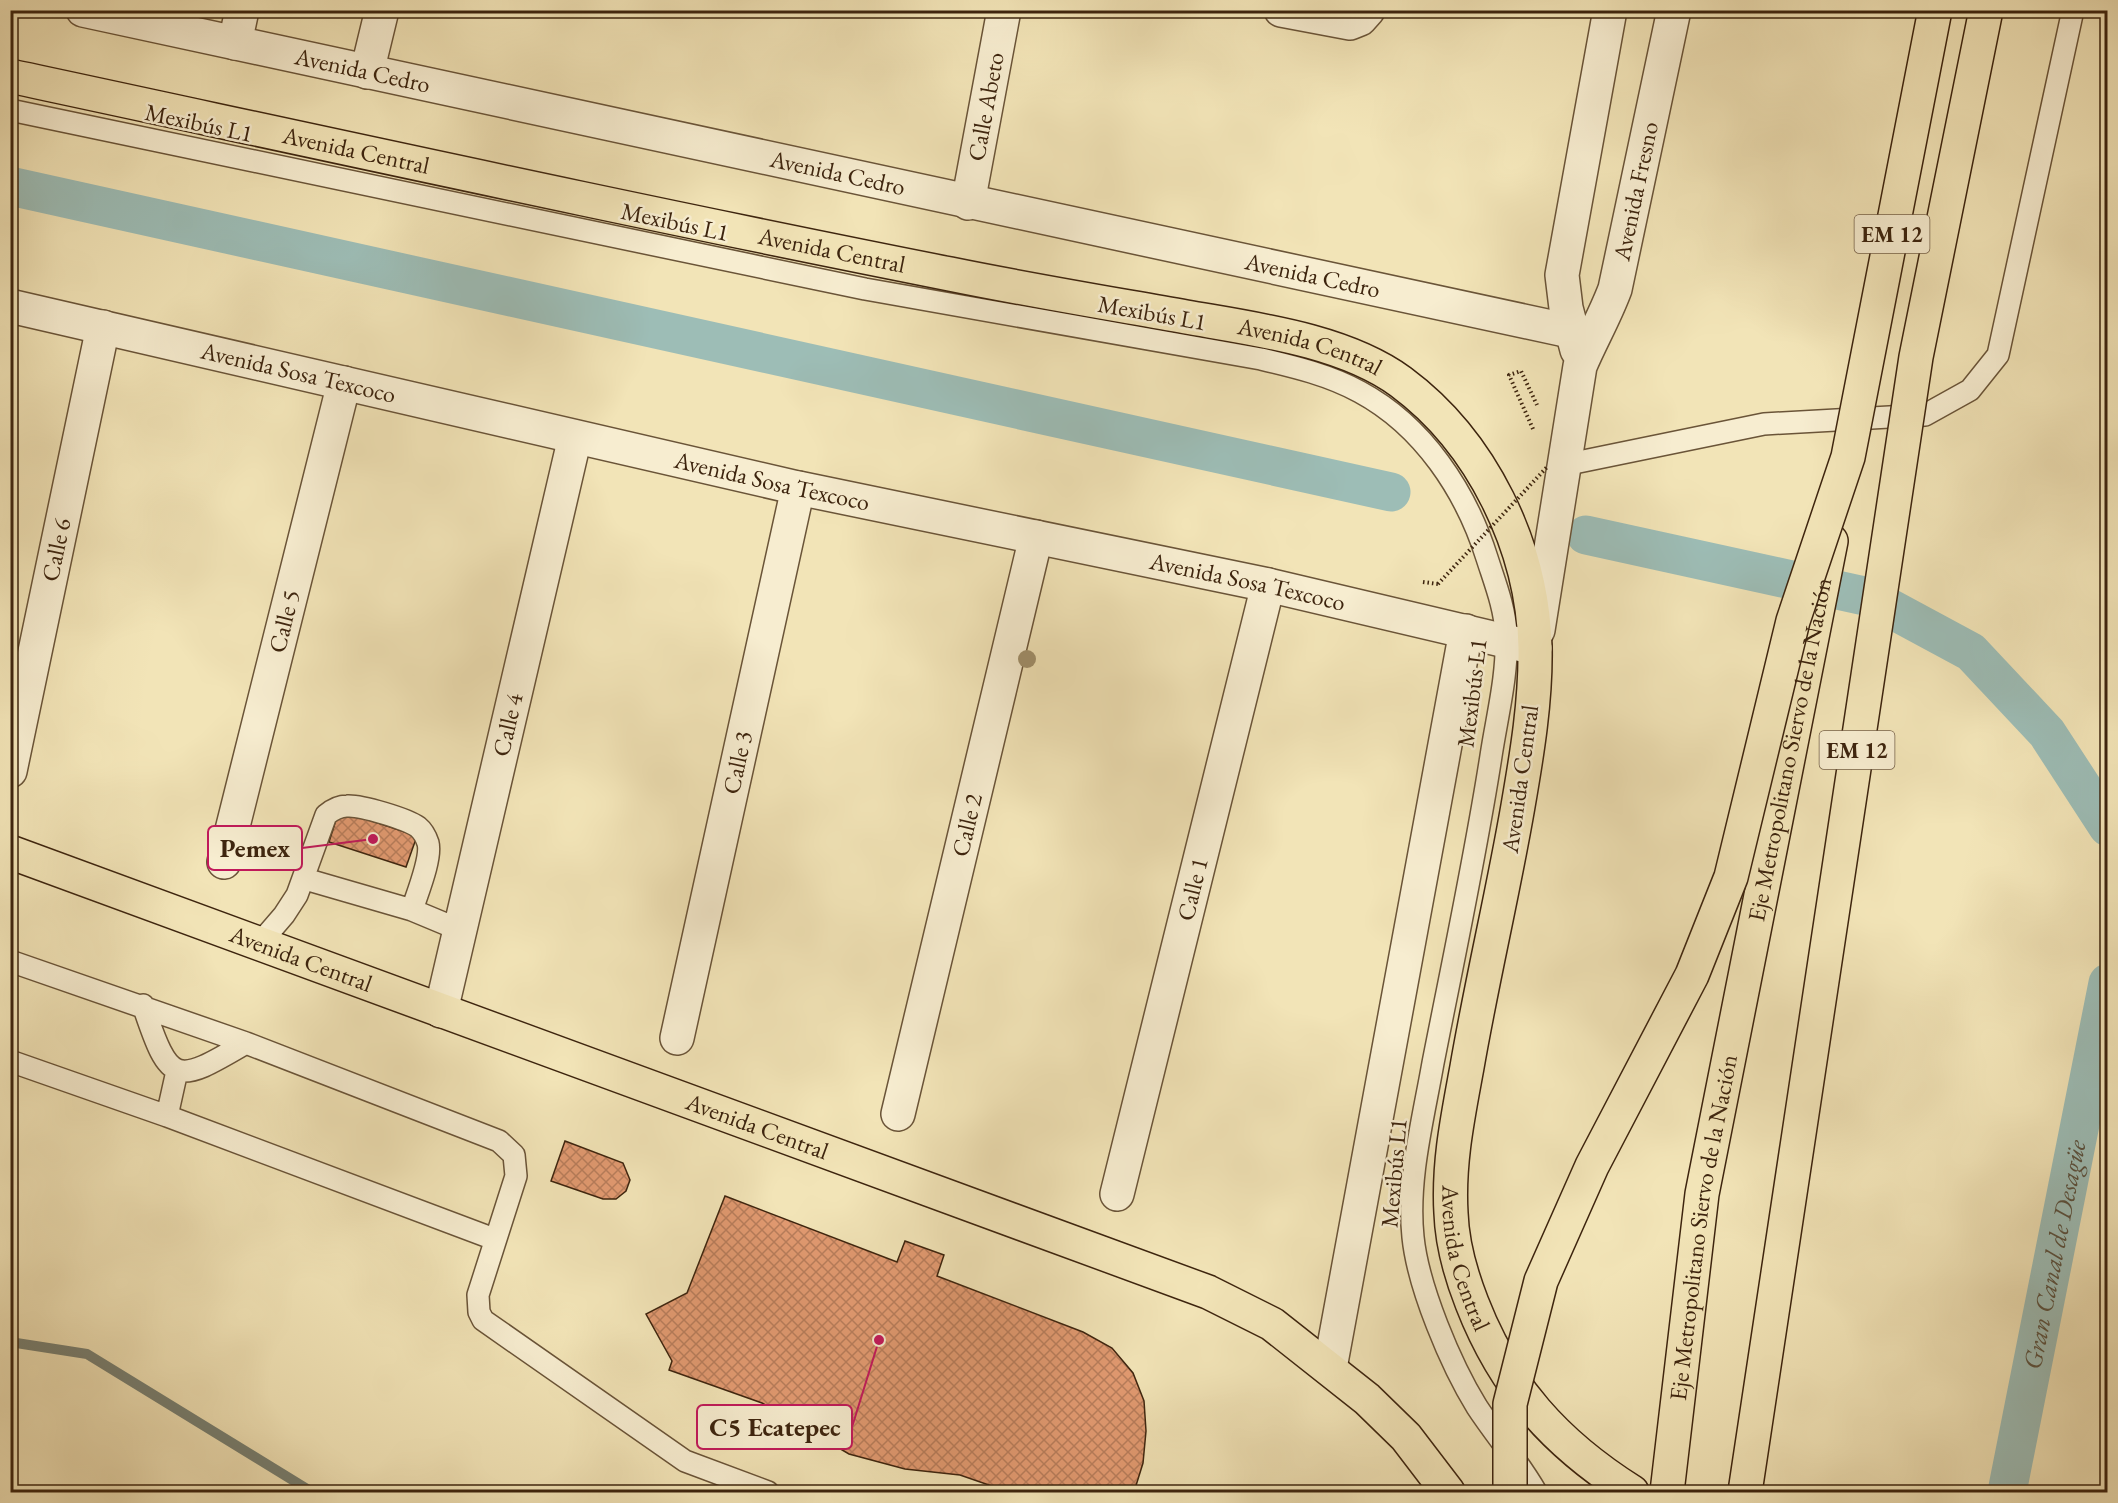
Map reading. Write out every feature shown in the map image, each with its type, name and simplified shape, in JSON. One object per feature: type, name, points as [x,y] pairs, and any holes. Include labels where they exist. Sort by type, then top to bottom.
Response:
[{"type":"highway","name":"Eje Metropolitano Siervo de la Nación","points":[[1667,1492],[1702,1194],[1935,10]]},
{"type":"highway","name":"EM 12","points":[[1745,1492],[1916,357],[1986,10]]},
{"type":"highway","name":"Avenida Central","points":[[10,76],[942,272],[1212,322],[1321,345],[1374,366],[1402,383],[1448,426],[1473,455],[1496,495],[1514,540],[1532,614],[1520,644],[1533,702],[1523,776],[1453,1144],[1451,1218],[1466,1288],[1502,1369],[1543,1421],[1632,1492]]},
{"type":"highway","points":[[1510,1492],[1510,1404],[1541,1281],[1592,1166],[1692,975],[1731,877],[1793,621],[1848,457]]},
{"type":"highway","name":"Avenida Central","points":[[10,852],[1208,1292],[1272,1324],[1330,1368],[1406,1437],[1448,1492]]},
{"type":"street","name":"Avenida Cedro","points":[[83,10],[1583,334]]},
{"type":"street","points":[[235,43],[242,10]]},
{"type":"street","points":[[367,72],[382,10]]},
{"type":"street","name":"Calle Abeto","points":[[968,203],[1004,10]]},
{"type":"street","points":[[1281,10],[1350,23],[1360,19],[1368,10]]},
{"type":"street","points":[[1583,334],[1566,308],[1562,275],[1610,10]]},
{"type":"street","name":"Avenida Fresno","points":[[1520,644],[1556,465],[1580,366],[1583,334],[1602,322],[1615,289],[1674,10]]},
{"type":"street","name":"Avenida Sosa Texcoco","points":[[10,306],[798,488],[1268,585],[1520,644]]},
{"type":"street","name":"Calle 6","points":[[10,771],[103,327]]},
{"type":"street","name":"Calle 5","points":[[224,862],[344,383]]},
{"type":"street","name":"Calle 4","points":[[441,1011],[575,437]]},
{"type":"street","name":"Calle 3","points":[[677,1038],[798,488]]},
{"type":"street","name":"Calle 2","points":[[898,1114],[1036,537]]},
{"type":"street","name":"Calle 1","points":[[1117,1194],[1268,585]]},
{"type":"street","points":[[1330,1368],[1467,631]]},
{"type":"lane","points":[[1556,465],[1764,424],[1925,415],[1970,390],[1998,355],[2073,10]]},
{"type":"lane","name":"Mexibús L1","points":[[10,110],[865,289],[1250,356],[1308,370],[1359,391],[1392,413],[1424,443],[1447,473],[1481,539],[1502,605],[1520,644],[1504,682],[1473,869],[1418,1143],[1412,1205],[1413,1237],[1418,1268],[1440,1330],[1476,1405],[1536,1492]]},
{"type":"lane","points":[[260,943],[284,915],[305,879],[326,815],[335,808],[356,807],[409,823],[425,836],[429,846],[428,857],[412,910]]},
{"type":"lane","points":[[305,879],[412,910],[460,930]]},
{"type":"lane","points":[[10,961],[143,1005],[246,1043],[488,1137],[508,1147],[514,1155],[516,1176],[478,1295],[479,1312],[483,1320],[685,1461],[768,1492]]},
{"type":"lane","points":[[143,1005],[156,1046],[166,1063],[177,1071],[192,1072],[203,1068],[246,1043]]},
{"type":"lane","points":[[10,1061],[167,1116],[494,1239]]},
{"type":"lane","points":[[167,1116],[177,1071]]},
{"type":"path","points":[[1438,584],[1556,465]]},
{"type":"building","points":[[339,810],[417,836],[406,867],[329,842]]},
{"type":"building","points":[[565,1141],[623,1163],[630,1180],[626,1191],[616,1199],[603,1199],[551,1181]]},
{"type":"building","points":[[725,1196],[897,1262],[905,1241],[944,1255],[937,1276],[1083,1332],[1112,1348],[1133,1373],[1144,1401],[1146,1431],[1143,1463],[1134,1492],[1009,1492],[960,1475],[905,1469],[849,1454],[762,1403],[669,1370],[672,1361],[646,1314],[687,1293]]},
{"type":"waterway","points":[[10,186],[1391,492]]},
{"type":"waterway","points":[[1586,535],[1869,597],[1971,652],[2047,733],[2108,827]]},
{"type":"waterway","name":"Gran Canal de Desagüe","points":[[2007,1492],[2108,983]]},
{"type":"waterway","points":[[10,1342],[87,1354],[312,1492]]},
{"type":"place","name":"Pemex","points":[[373,839]]},
{"type":"place","name":"C5 Ecatepec","points":[[879,1340]]}]
